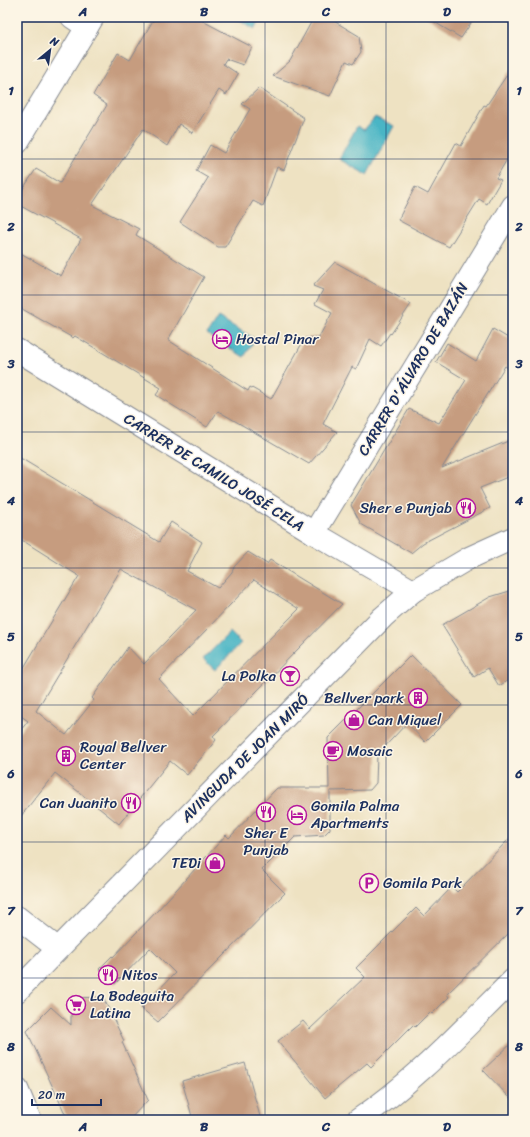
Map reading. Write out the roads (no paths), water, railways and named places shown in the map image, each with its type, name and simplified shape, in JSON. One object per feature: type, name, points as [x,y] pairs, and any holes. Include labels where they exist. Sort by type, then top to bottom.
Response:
[{"type":"street","points":[[17,143],[84,20]]},
{"type":"street","name":"CARRER D'ÁLVARO DE BAZÁN","points":[[314,533],[513,206]]},
{"type":"street","name":"CARRER DE CAMILO JOSÉ CELA","points":[[17,350],[314,533],[413,591]]},
{"type":"street","name":"AVINGUDA DE JOAN MIRÓ","points":[[19,991],[57,948],[383,617],[413,591],[469,558],[513,538]]},
{"type":"street","points":[[22,921],[57,948]]},
{"type":"street","points":[[358,1120],[379,1106],[415,1077],[513,980]]},
{"type":"street","points":[[17,1088],[30,1120]]},
{"type":"water","points":[[235,17],[263,17],[255,29]]},
{"type":"water","points":[[375,117],[394,126],[367,175],[339,159],[357,126],[364,130]]},
{"type":"water","points":[[218,317],[255,339],[244,357],[207,334]]},
{"type":"water","points":[[230,632],[241,643],[215,670],[203,659]]},
{"type":"place","name":"Hostal Pinar","points":[[222,339]]},
{"type":"place","name":"Sher e Punjab","points":[[466,508]]},
{"type":"place","name":"La Polka","points":[[290,676]]},
{"type":"place","name":"Bellver park","points":[[418,698]]},
{"type":"place","name":"Can Miquel","points":[[354,720]]},
{"type":"place","name":"Mosaic","points":[[333,751]]},
{"type":"place","name":"Royal Bellver Center","points":[[66,756]]},
{"type":"place","name":"Can Juanito","points":[[131,803]]},
{"type":"place","name":"Sher E Punjab","points":[[266,812]]},
{"type":"place","name":"Gomila Palma Apartments","points":[[297,815]]},
{"type":"place","name":"TEDi","points":[[215,863]]},
{"type":"place","name":"Gomila Park","points":[[369,883]]},
{"type":"place","name":"Nitos","points":[[108,975]]},
{"type":"place","name":"La Bodeguita Latina","points":[[76,1005]]}]
